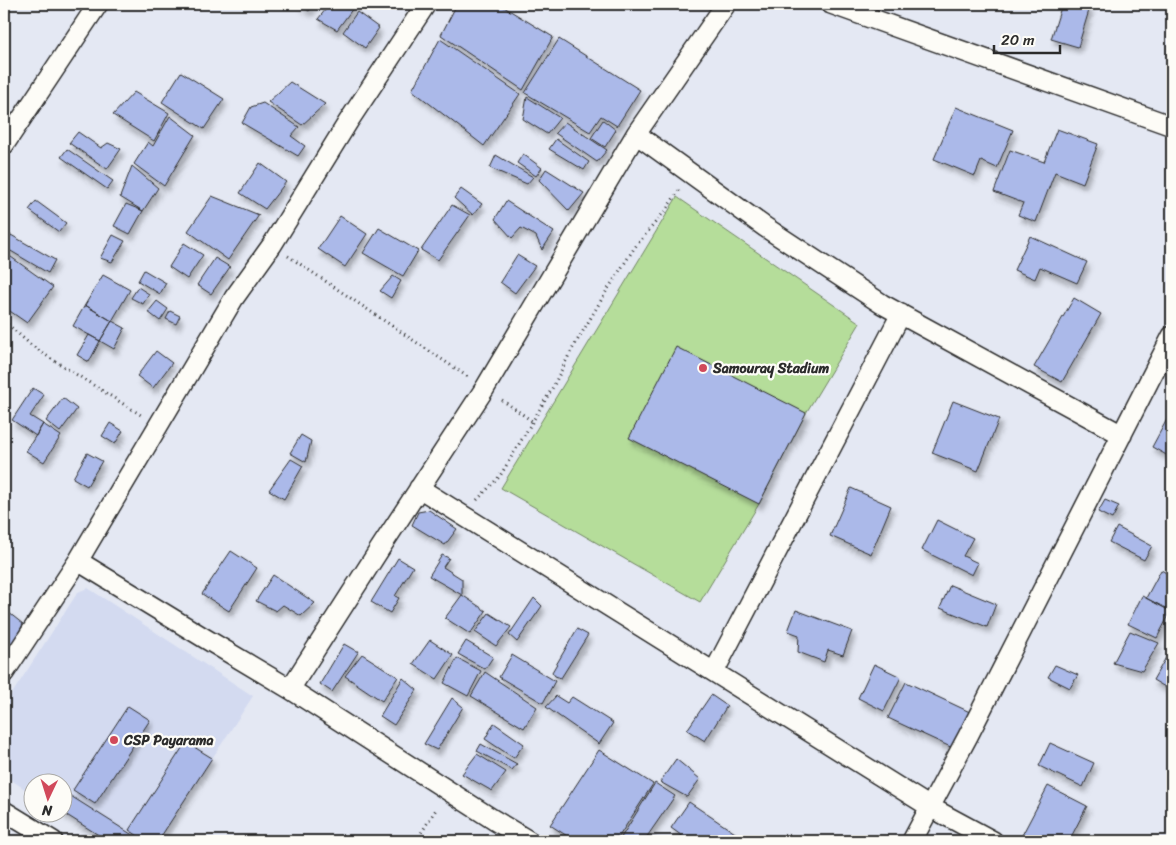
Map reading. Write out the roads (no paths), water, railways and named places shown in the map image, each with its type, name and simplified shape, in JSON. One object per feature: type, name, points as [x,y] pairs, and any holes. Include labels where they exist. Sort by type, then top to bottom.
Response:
[{"type":"street","points":[[4,145],[98,4]]},
{"type":"street","points":[[4,673],[78,561],[234,298],[272,245],[348,122],[426,4]]},
{"type":"street","points":[[290,689],[485,388],[636,134],[726,4]]},
{"type":"street","points":[[831,4],[1172,126]]},
{"type":"street","points":[[636,134],[765,227],[882,304],[1122,435]]},
{"type":"street","points":[[714,672],[901,314]]},
{"type":"street","points":[[912,841],[1172,336]]},
{"type":"street","points":[[419,488],[930,807],[993,841]]},
{"type":"street","points":[[78,561],[290,689],[530,841]]},
{"type":"street","points":[[4,811],[52,841]]},
{"type":"place","name":"Samouray Stadium","points":[[703,368]]},
{"type":"place","name":"CSP Payarama","points":[[114,740]]}]
